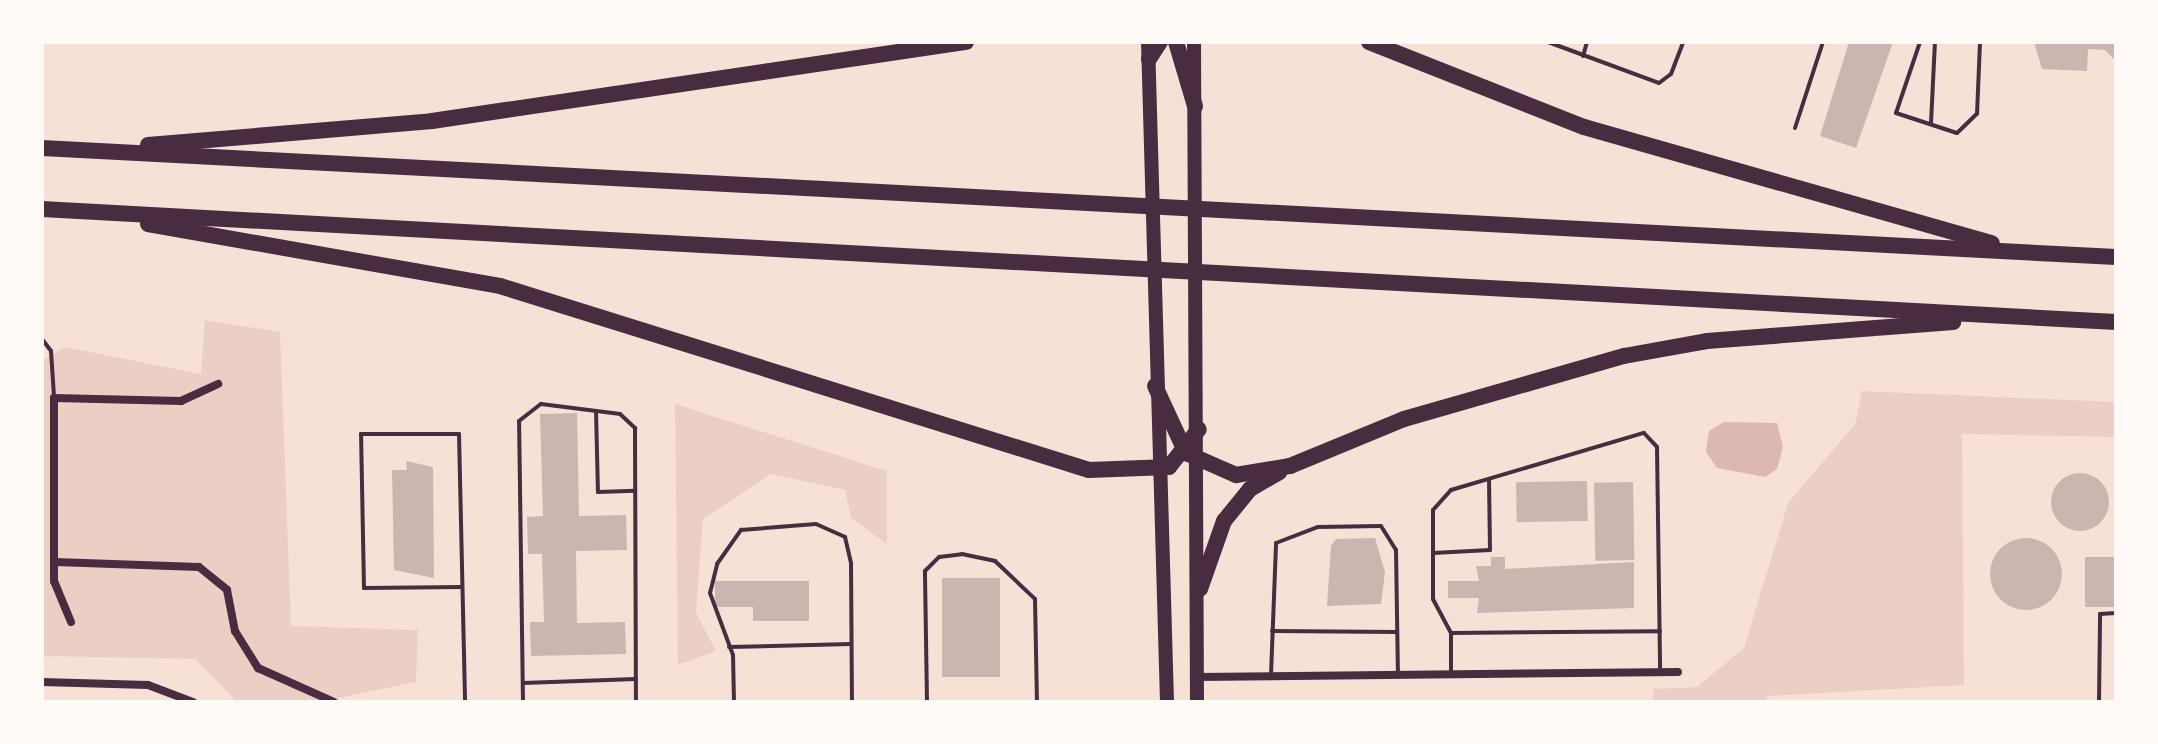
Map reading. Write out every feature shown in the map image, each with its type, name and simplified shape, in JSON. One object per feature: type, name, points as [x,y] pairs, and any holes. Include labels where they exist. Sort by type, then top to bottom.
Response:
[{"type":"highway","points":[[67,149],[432,121],[966,42]]},
{"type":"highway","points":[[1148,50],[1160,42]]},
{"type":"highway","points":[[1176,42],[1195,106]]},
{"type":"highway","points":[[1369,42],[1584,127],[1878,216],[2032,252]]},
{"type":"highway","points":[[42,148],[1088,207],[2116,257]]},
{"type":"highway","points":[[42,209],[1089,263],[2116,322]]},
{"type":"highway","points":[[83,212],[500,286],[703,344],[1052,461],[1089,470],[1157,468],[1193,456]]},
{"type":"highway","points":[[1200,589],[1224,521],[1250,489],[1290,466],[1404,419],[1624,356],[1745,337],[2018,317]]},
{"type":"highway","points":[[1155,386],[1193,456],[1236,475],[1290,466]]},
{"type":"highway","points":[[1193,456],[1199,429]]},
{"type":"main road","points":[[1194,42],[1199,429]]},
{"type":"main road","points":[[1148,50],[1157,468],[1167,702]]},
{"type":"main road","points":[[1193,456],[1200,589],[1197,702]]},
{"type":"street","points":[[71,622],[60,603],[55,562],[54,398],[181,401],[218,384]]},
{"type":"street","points":[[55,562],[199,567],[227,590],[239,641],[258,668],[334,702]]},
{"type":"street","points":[[1198,677],[1678,672]]},
{"type":"street","points":[[42,682],[148,685],[193,702]]},
{"type":"lane","points":[[1548,42],[1659,83],[1671,74],[1683,42]]},
{"type":"lane","points":[[1583,56],[1587,42]]},
{"type":"lane","points":[[1795,128],[1823,42]]},
{"type":"lane","points":[[1920,42],[1896,113],[1957,133],[1975,120],[1980,42]]},
{"type":"lane","points":[[1931,125],[1935,42]]},
{"type":"lane","points":[[42,339],[51,351],[54,398]]},
{"type":"lane","points":[[523,702],[519,421],[541,404],[620,414],[635,428],[636,702]]},
{"type":"lane","points":[[596,411],[598,492],[635,491]]},
{"type":"lane","points":[[462,587],[364,588],[361,434],[459,434],[465,702]]},
{"type":"lane","points":[[1451,676],[1451,633],[1433,599],[1433,510],[1451,490],[1654,436],[1660,673]]},
{"type":"lane","points":[[1433,553],[1490,550],[1489,481]]},
{"type":"lane","points":[[734,702],[729,647],[710,593],[725,553],[741,530],[816,524],[845,537],[852,644],[852,702]]},
{"type":"lane","points":[[1271,677],[1276,543],[1318,527],[1381,526],[1396,550],[1398,677]]},
{"type":"lane","points":[[927,702],[925,571],[939,557],[962,554],[995,561],[1035,599],[1037,702]]},
{"type":"lane","points":[[2099,702],[2100,614],[2116,613]]},
{"type":"lane","points":[[1272,631],[1397,632]]},
{"type":"lane","points":[[1451,633],[1660,631]]},
{"type":"lane","points":[[729,647],[852,644]]},
{"type":"lane","points":[[523,683],[636,679]]},
{"type":"shaded area","points":[[205,320],[280,332],[291,626],[418,630],[416,682],[319,702],[237,702],[195,659],[42,656],[42,361],[65,347],[201,374]]},
{"type":"shaded area","points":[[1862,391],[2116,402],[2116,437],[1962,434],[1964,685],[1768,696],[1764,702],[1653,702],[1653,689],[1697,687],[1744,648],[1788,503],[1855,424]]},
{"type":"shaded area","points":[[675,404],[887,471],[887,544],[851,518],[845,490],[771,474],[703,519],[696,613],[716,651],[678,665]]},
{"type":"shaded area","points":[[1724,422],[1777,423],[1783,447],[1777,469],[1765,477],[1717,468],[1706,452],[1709,431]]},
{"type":"building","points":[[1849,42],[1893,42],[1856,148],[1820,136]]},
{"type":"building","points":[[2034,42],[2116,42],[2116,61],[2105,50],[2088,49],[2087,71],[2042,69]]},
{"type":"building","points":[[577,413],[579,516],[626,515],[627,550],[576,551],[577,623],[625,622],[626,654],[531,656],[530,622],[544,622],[542,554],[528,554],[527,517],[543,516],[540,414]]},
{"type":"building","points":[[406,461],[433,467],[434,578],[394,570],[392,470],[407,470]]},
{"type":"building","points":[[2080,473],[2100,482],[2109,502],[2100,522],[2080,531],[2060,522],[2051,502],[2060,482]]},
{"type":"building","points":[[1587,481],[1588,521],[1517,522],[1516,482]]},
{"type":"building","points":[[1633,482],[1634,560],[1595,561],[1594,483]]},
{"type":"building","points":[[1375,538],[1385,572],[1381,604],[1327,606],[1331,546],[1336,539]]},
{"type":"building","points":[[2033,538],[2052,548],[2060,560],[2060,588],[2052,600],[2040,608],[2019,610],[2000,600],[1992,588],[1990,567],[2000,548],[2012,540]]},
{"type":"building","points":[[1491,557],[1505,557],[1505,569],[1634,562],[1634,608],[1477,613],[1479,598],[1448,598],[1448,581],[1479,581],[1476,566],[1491,566]]},
{"type":"building","points":[[2085,557],[2116,557],[2116,607],[2085,607]]},
{"type":"building","points":[[942,578],[1000,578],[1000,677],[942,677]]},
{"type":"building","points":[[715,581],[809,581],[809,621],[753,621],[753,607],[715,607]]}]
